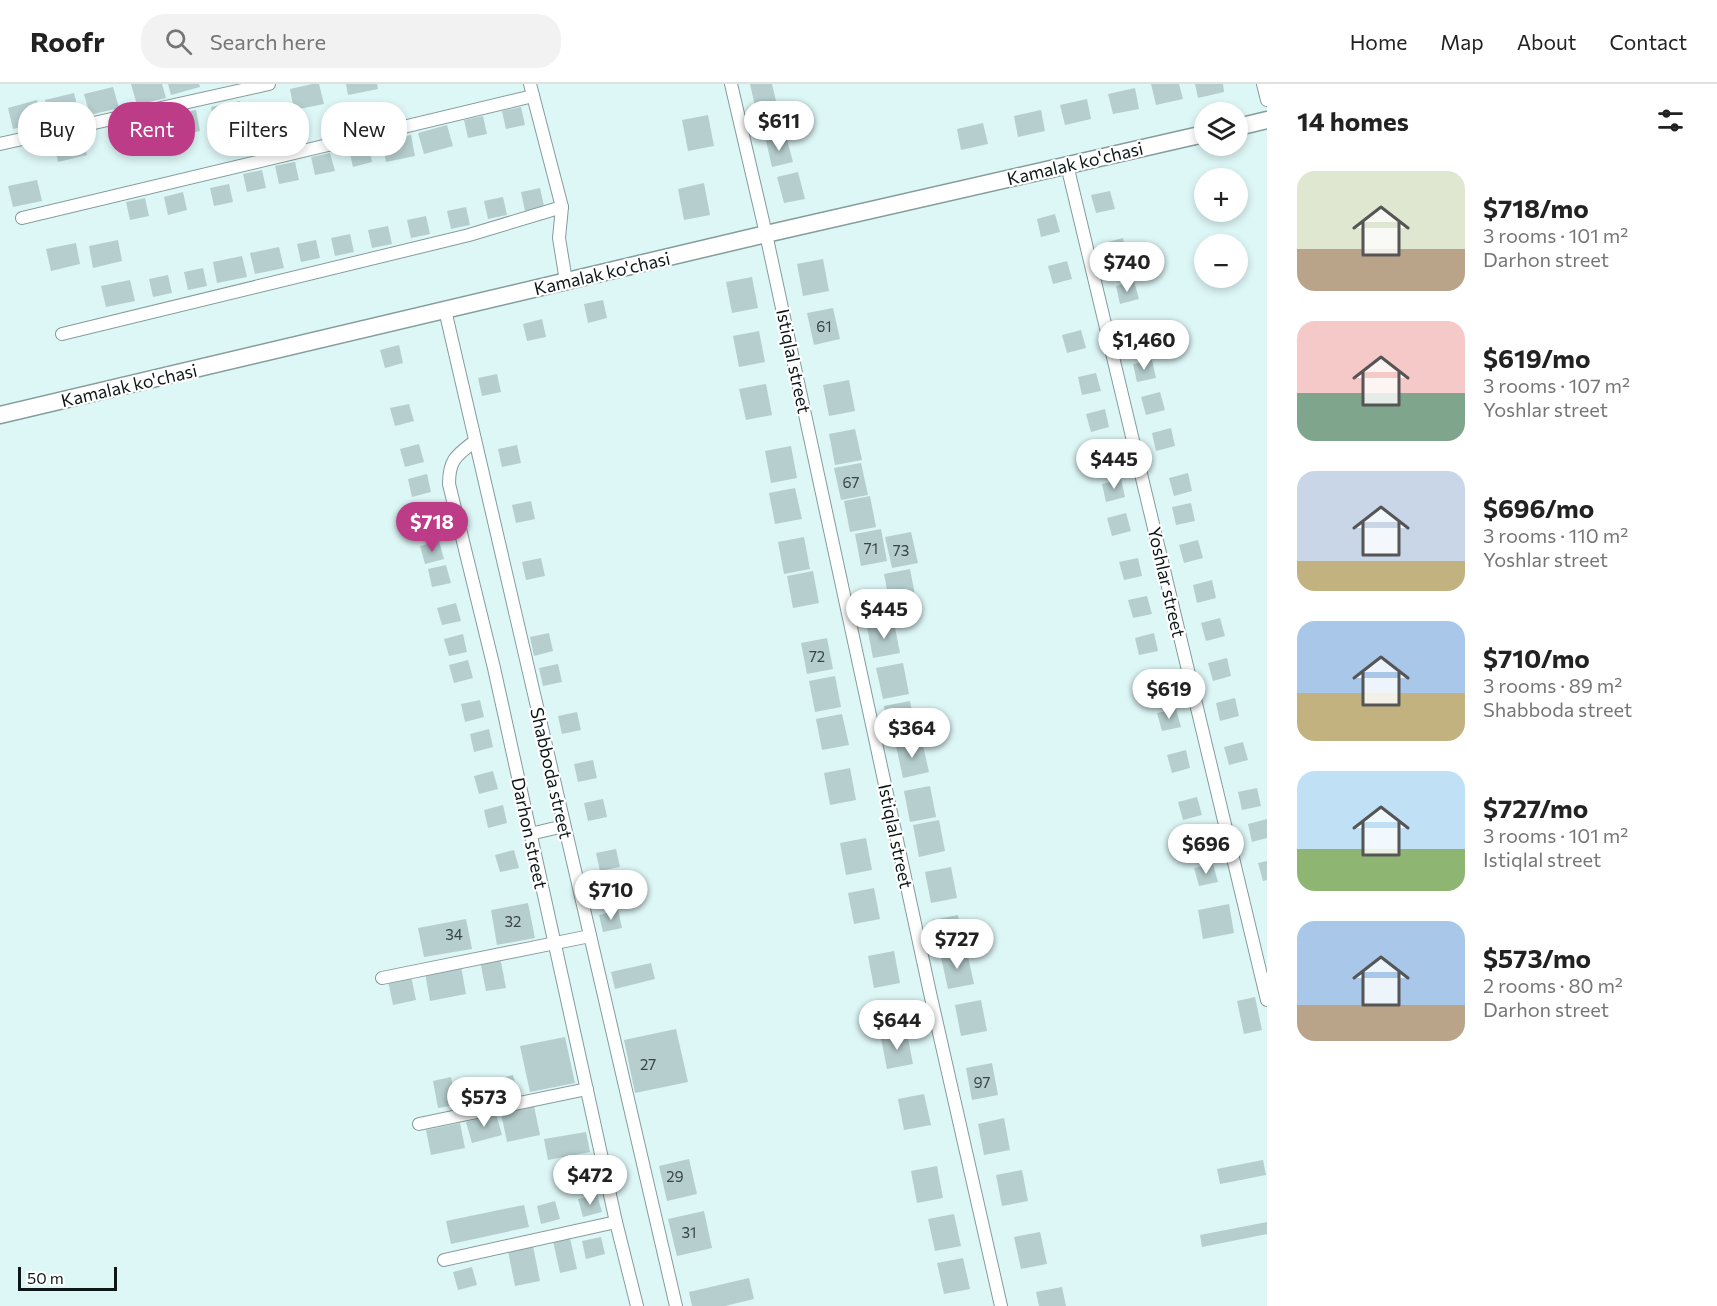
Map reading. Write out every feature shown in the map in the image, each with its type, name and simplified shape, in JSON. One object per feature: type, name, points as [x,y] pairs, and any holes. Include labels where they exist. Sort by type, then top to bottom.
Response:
[{"type":"main road","points":[[1248,125],[1267,120]]},
{"type":"main road","name":"Kamalak ko'chasi","points":[[0,415],[766,234],[1194,136]]},
{"type":"street","points":[[0,144],[269,84]]},
{"type":"street","name":"Istiqlal street","points":[[731,84],[766,234],[932,1005],[1001,1306]]},
{"type":"street","points":[[1263,84],[1267,100]]},
{"type":"street","points":[[22,218],[531,90],[562,207],[559,238],[566,281]]},
{"type":"street","name":"Yoshlar street","points":[[1067,165],[1267,1000]]},
{"type":"street","points":[[62,334],[469,234],[562,207]]},
{"type":"street","name":"Shabboda street","points":[[445,310],[676,1306]]},
{"type":"street","name":"Darhon street","points":[[475,441],[457,455],[449,469],[449,484],[494,668],[616,1222],[637,1306]]},
{"type":"street","points":[[530,834],[564,826]]},
{"type":"street","points":[[381,978],[590,936]]},
{"type":"street","points":[[419,1124],[587,1089]]},
{"type":"street","points":[[444,1260],[616,1222]]},
{"type":"building","points":[[131,84],[162,84],[166,98],[136,102]]},
{"type":"building","points":[[168,84],[199,84],[200,87],[171,95]]},
{"type":"building","points":[[319,84],[324,102],[309,107],[309,102],[292,102],[290,89]]},
{"type":"building","points":[[346,84],[377,84],[378,89],[348,95]]},
{"type":"building","points":[[750,84],[772,84],[776,101],[755,106]]},
{"type":"building","points":[[1151,84],[1179,84],[1183,99],[1156,105]]},
{"type":"building","points":[[1195,84],[1223,84],[1224,92],[1198,98]]},
{"type":"building","points":[[113,87],[117,102],[108,102],[108,111],[96,114],[96,102],[86,102],[84,94]]},
{"type":"building","points":[[1135,88],[1139,109],[1113,114],[1108,94]]},
{"type":"building","points":[[74,93],[76,102],[45,102],[45,100]]},
{"type":"building","points":[[1087,99],[1091,119],[1065,125],[1060,105]]},
{"type":"building","points":[[776,102],[783,128],[762,133],[756,107]]},
{"type":"building","points":[[18,105],[18,128],[13,129],[8,108]]},
{"type":"building","points":[[521,107],[525,125],[506,129],[502,111]]},
{"type":"building","points":[[195,110],[200,131],[195,132]]},
{"type":"building","points":[[1041,110],[1045,131],[1018,137],[1014,116]]},
{"type":"building","points":[[708,115],[714,146],[688,151],[682,120]]},
{"type":"building","points":[[483,116],[487,134],[468,138],[464,120]]},
{"type":"building","points":[[983,123],[988,144],[961,150],[957,129]]},
{"type":"building","points":[[447,125],[453,146],[424,154],[418,133]]},
{"type":"building","points":[[411,135],[415,156],[386,162],[385,156],[407,156],[407,136]]},
{"type":"building","points":[[786,136],[793,162],[772,167],[766,141]]},
{"type":"building","points":[[57,156],[83,156],[58,162]]},
{"type":"building","points":[[331,156],[335,171],[315,175],[311,157]]},
{"type":"building","points":[[351,156],[371,156],[372,162],[353,167]]},
{"type":"building","points":[[295,162],[299,180],[279,184],[275,166]]},
{"type":"building","points":[[262,170],[266,188],[247,192],[243,174]]},
{"type":"building","points":[[798,172],[805,199],[784,203],[777,177]]},
{"type":"building","points":[[37,180],[42,201],[13,207],[8,186]]},
{"type":"building","points":[[704,183],[710,215],[684,220],[678,189]]},
{"type":"building","points":[[229,184],[233,202],[214,206],[210,188]]},
{"type":"building","points":[[540,188],[544,206],[525,211],[521,192]]},
{"type":"building","points":[[1110,191],[1115,209],[1096,213],[1091,195]]},
{"type":"building","points":[[183,192],[187,210],[168,215],[164,197]]},
{"type":"building","points":[[503,197],[507,215],[488,219],[484,201]]},
{"type":"building","points":[[145,198],[149,216],[130,220],[126,202]]},
{"type":"building","points":[[466,207],[470,225],[451,229],[447,211]]},
{"type":"building","points":[[1055,214],[1060,232],[1041,237],[1037,219]]},
{"type":"building","points":[[426,216],[430,234],[411,238],[407,220]]},
{"type":"building","points":[[388,226],[392,244],[372,248],[368,230]]},
{"type":"building","points":[[350,234],[354,252],[335,256],[331,238]]},
{"type":"building","points":[[1123,238],[1127,256],[1108,261],[1104,243]]},
{"type":"building","points":[[118,240],[122,261],[93,268],[89,246]]},
{"type":"building","points":[[316,240],[320,258],[301,262],[297,244]]},
{"type":"building","points":[[76,243],[80,264],[51,271],[46,249]]},
{"type":"building","points":[[279,247],[284,268],[255,274],[250,253]]},
{"type":"building","points":[[242,256],[247,277],[217,283],[213,262]]},
{"type":"building","points":[[823,259],[829,291],[803,296],[797,264]]},
{"type":"building","points":[[1067,261],[1072,279],[1053,284],[1048,266]]},
{"type":"building","points":[[203,268],[207,286],[188,290],[184,272]]},
{"type":"building","points":[[168,275],[172,293],[153,297],[149,279]]},
{"type":"building","points":[[752,277],[758,308],[732,313],[726,282]]},
{"type":"building","points":[[130,280],[135,301],[106,307],[101,286]]},
{"type":"building","points":[[1134,281],[1139,299],[1120,304],[1116,286]]},
{"type":"building","points":[[603,300],[607,318],[588,323],[584,304]]},
{"type":"building","points":[[833,308],[840,339],[814,345],[807,313]]},
{"type":"building","points":[[542,319],[546,337],[527,341],[523,324]]},
{"type":"building","points":[[1143,325],[1148,343],[1129,348],[1124,330]]},
{"type":"building","points":[[1081,330],[1086,348],[1067,353],[1062,335]]},
{"type":"building","points":[[759,331],[765,362],[739,367],[733,336]]},
{"type":"building","points":[[399,345],[403,363],[385,368],[380,350]]},
{"type":"building","points":[[1152,360],[1156,378],[1137,382],[1133,364]]},
{"type":"building","points":[[1096,373],[1101,391],[1082,395],[1078,377]]},
{"type":"building","points":[[497,374],[501,392],[482,396],[478,378]]},
{"type":"building","points":[[849,380],[855,411],[829,416],[823,385]]},
{"type":"building","points":[[766,384],[772,415],[746,420],[739,389]]},
{"type":"building","points":[[1160,392],[1165,410],[1146,415],[1141,397]]},
{"type":"building","points":[[409,404],[414,421],[395,426],[390,408]]},
{"type":"building","points":[[1105,409],[1109,427],[1091,432],[1086,414]]},
{"type":"building","points":[[1171,428],[1175,446],[1156,451],[1152,433]]},
{"type":"building","points":[[855,429],[862,460],[835,465],[829,434]]},
{"type":"building","points":[[419,444],[424,462],[405,467],[400,449]]},
{"type":"building","points":[[517,445],[521,463],[502,467],[498,449]]},
{"type":"building","points":[[791,446],[797,478],[771,483],[765,451]]},
{"type":"building","points":[[1113,448],[1117,466],[1098,471],[1094,453]]},
{"type":"building","points":[[861,463],[868,495],[841,500],[834,468]]},
{"type":"building","points":[[1188,473],[1192,491],[1174,496],[1169,478]]},
{"type":"building","points":[[427,474],[431,492],[412,497],[408,479]]},
{"type":"building","points":[[1121,479],[1125,497],[1106,502],[1102,484]]},
{"type":"building","points":[[795,488],[802,519],[775,524],[769,493]]},
{"type":"building","points":[[870,496],[876,527],[850,532],[844,501]]},
{"type":"building","points":[[531,501],[535,519],[516,523],[512,505]]},
{"type":"building","points":[[1191,503],[1195,521],[1176,525],[1172,507]]},
{"type":"building","points":[[434,506],[438,524],[419,528],[415,511]]},
{"type":"building","points":[[1126,513],[1131,531],[1112,536],[1107,518]]},
{"type":"building","points":[[881,529],[887,561],[861,566],[855,534]]},
{"type":"building","points":[[911,532],[918,563],[892,568],[885,537]]},
{"type":"building","points":[[804,537],[810,569],[784,574],[778,542]]},
{"type":"building","points":[[1198,540],[1203,558],[1184,563],[1179,545]]},
{"type":"building","points":[[439,541],[444,559],[425,564],[420,546]]},
{"type":"building","points":[[541,558],[545,576],[526,580],[522,562]]},
{"type":"building","points":[[1138,558],[1142,576],[1124,580],[1119,562]]},
{"type":"building","points":[[446,565],[451,583],[432,587],[428,569]]},
{"type":"building","points":[[910,569],[916,600],[890,605],[884,574]]},
{"type":"building","points":[[813,571],[819,603],[793,608],[787,576]]},
{"type":"building","points":[[1212,580],[1216,598],[1197,603],[1193,585]]},
{"type":"building","points":[[1147,596],[1152,614],[1133,618],[1128,600]]},
{"type":"building","points":[[456,603],[461,621],[442,625],[437,608]]},
{"type":"building","points":[[1220,618],[1225,636],[1206,641],[1201,623]]},
{"type":"building","points":[[894,622],[900,653],[873,658],[867,627]]},
{"type":"building","points":[[549,633],[553,651],[534,656],[530,637]]},
{"type":"building","points":[[1154,633],[1158,651],[1139,655],[1135,638]]},
{"type":"building","points":[[463,634],[467,652],[449,656],[444,639]]},
{"type":"building","points":[[827,638],[833,669],[807,674],[801,643]]},
{"type":"building","points":[[1227,658],[1231,676],[1213,681],[1208,663]]},
{"type":"building","points":[[468,660],[473,678],[454,683],[449,665]]},
{"type":"building","points":[[903,663],[909,694],[883,699],[876,668]]},
{"type":"building","points":[[558,664],[562,682],[543,686],[539,668]]},
{"type":"building","points":[[835,676],[841,707],[815,712],[809,681]]},
{"type":"building","points":[[1168,676],[1173,694],[1154,699],[1149,681]]},
{"type":"building","points":[[1235,698],[1239,716],[1220,721],[1216,703]]},
{"type":"building","points":[[480,700],[484,717],[465,722],[461,704]]},
{"type":"building","points":[[910,701],[916,732],[890,737],[884,706]]},
{"type":"building","points":[[1176,709],[1181,727],[1162,731],[1157,713]]},
{"type":"building","points":[[577,712],[581,730],[562,734],[558,716]]},
{"type":"building","points":[[842,714],[849,745],[822,750],[816,719]]},
{"type":"building","points":[[489,729],[493,747],[474,752],[470,734]]},
{"type":"building","points":[[922,741],[929,772],[903,778],[896,746]]},
{"type":"building","points":[[1243,742],[1248,760],[1229,765],[1224,747]]},
{"type":"building","points":[[1186,750],[1190,768],[1172,773],[1167,755]]},
{"type":"building","points":[[593,760],[597,778],[578,782],[574,764]]},
{"type":"building","points":[[850,768],[856,800],[830,805],[824,773]]},
{"type":"building","points":[[493,771],[498,789],[479,794],[474,776]]},
{"type":"building","points":[[930,786],[936,817],[910,822],[904,791]]},
{"type":"building","points":[[1257,788],[1261,806],[1242,810],[1238,792]]},
{"type":"building","points":[[1197,797],[1202,815],[1183,820],[1178,802]]},
{"type":"building","points":[[603,799],[607,817],[588,821],[584,803]]},
{"type":"building","points":[[503,805],[507,823],[488,828],[484,810]]},
{"type":"building","points":[[1267,819],[1267,838],[1252,842],[1248,824]]},
{"type":"building","points":[[939,820],[945,851],[919,857],[913,825]]},
{"type":"building","points":[[1207,831],[1211,849],[1192,854],[1188,836]]},
{"type":"building","points":[[866,838],[872,870],[846,875],[840,843]]},
{"type":"building","points":[[616,849],[620,867],[600,871],[596,853]]},
{"type":"building","points":[[514,850],[519,868],[500,872],[495,855]]},
{"type":"building","points":[[1267,861],[1267,880],[1263,881],[1258,863]]},
{"type":"building","points":[[1213,864],[1218,882],[1199,886],[1194,868]]},
{"type":"building","points":[[951,867],[957,898],[931,903],[925,872]]},
{"type":"building","points":[[874,888],[880,919],[854,924],[848,893]]},
{"type":"building","points":[[528,903],[535,938],[497,945],[491,910]]},
{"type":"building","points":[[1229,904],[1234,933],[1203,939],[1198,910]]},
{"type":"building","points":[[618,910],[622,928],[603,932],[599,915]]},
{"type":"building","points":[[958,915],[965,947],[939,952],[932,920]]},
{"type":"building","points":[[466,919],[472,949],[424,957],[418,928]]},
{"type":"building","points":[[894,951],[900,983],[874,988],[868,956]]},
{"type":"building","points":[[967,952],[974,984],[948,989],[941,957]]},
{"type":"building","points":[[500,957],[506,988],[486,991],[480,961]]},
{"type":"building","points":[[651,963],[655,979],[615,989],[611,972]]},
{"type":"building","points":[[461,966],[466,994],[430,1001],[425,973]]},
{"type":"building","points":[[411,976],[416,1000],[393,1005],[388,981]]},
{"type":"building","points":[[1255,997],[1262,1030],[1244,1034],[1237,1001]]},
{"type":"building","points":[[981,1000],[987,1031],[961,1036],[955,1005]]},
{"type":"building","points":[[676,1029],[688,1082],[635,1093],[624,1040]]},
{"type":"building","points":[[907,1033],[913,1064],[887,1069],[881,1038]]},
{"type":"building","points":[[565,1037],[575,1083],[530,1092],[520,1046]]},
{"type":"building","points":[[992,1063],[998,1095],[972,1100],[966,1068]]},
{"type":"building","points":[[513,1075],[518,1093],[499,1098],[494,1080]]},
{"type":"building","points":[[451,1077],[456,1105],[438,1108],[433,1081]]},
{"type":"building","points":[[485,1084],[490,1102],[471,1107],[466,1089]]},
{"type":"building","points":[[924,1094],[931,1125],[904,1130],[898,1099]]},
{"type":"building","points":[[534,1106],[540,1135],[507,1142],[501,1113]]},
{"type":"building","points":[[496,1114],[502,1135],[472,1143],[466,1122]]},
{"type":"building","points":[[1004,1118],[1010,1150],[984,1155],[978,1124]]},
{"type":"building","points":[[460,1123],[465,1148],[431,1155],[426,1130]]},
{"type":"building","points":[[586,1132],[590,1152],[548,1160],[544,1139]]},
{"type":"building","points":[[689,1159],[697,1194],[667,1201],[659,1166]]},
{"type":"building","points":[[1263,1160],[1266,1175],[1220,1184],[1217,1169]]},
{"type":"building","points":[[937,1166],[943,1198],[917,1203],[911,1171]]},
{"type":"building","points":[[1022,1170],[1028,1201],[1002,1206],[996,1175]]},
{"type":"building","points":[[597,1194],[602,1212],[583,1217],[578,1199]]},
{"type":"building","points":[[555,1201],[560,1219],[541,1224],[537,1206]]},
{"type":"building","points":[[524,1205],[529,1227],[451,1244],[446,1221]]},
{"type":"building","points":[[704,1211],[712,1248],[677,1256],[668,1219]]},
{"type":"building","points":[[954,1214],[961,1246],[935,1251],[928,1219]]},
{"type":"building","points":[[1267,1222],[1267,1234],[1202,1247],[1200,1235]]},
{"type":"building","points":[[1040,1232],[1047,1264],[1021,1269],[1014,1237]]},
{"type":"building","points":[[601,1237],[605,1254],[586,1259],[582,1241]]},
{"type":"building","points":[[570,1238],[577,1269],[560,1273],[553,1241]]},
{"type":"building","points":[[533,1246],[540,1281],[515,1286],[508,1251]]},
{"type":"building","points":[[963,1258],[970,1289],[944,1294],[937,1263]]},
{"type":"building","points":[[472,1267],[477,1285],[458,1290],[453,1272]]},
{"type":"building","points":[[749,1278],[754,1299],[725,1306],[692,1306],[689,1292]]},
{"type":"building","points":[[1062,1287],[1066,1306],[1039,1306],[1036,1292]]}]
